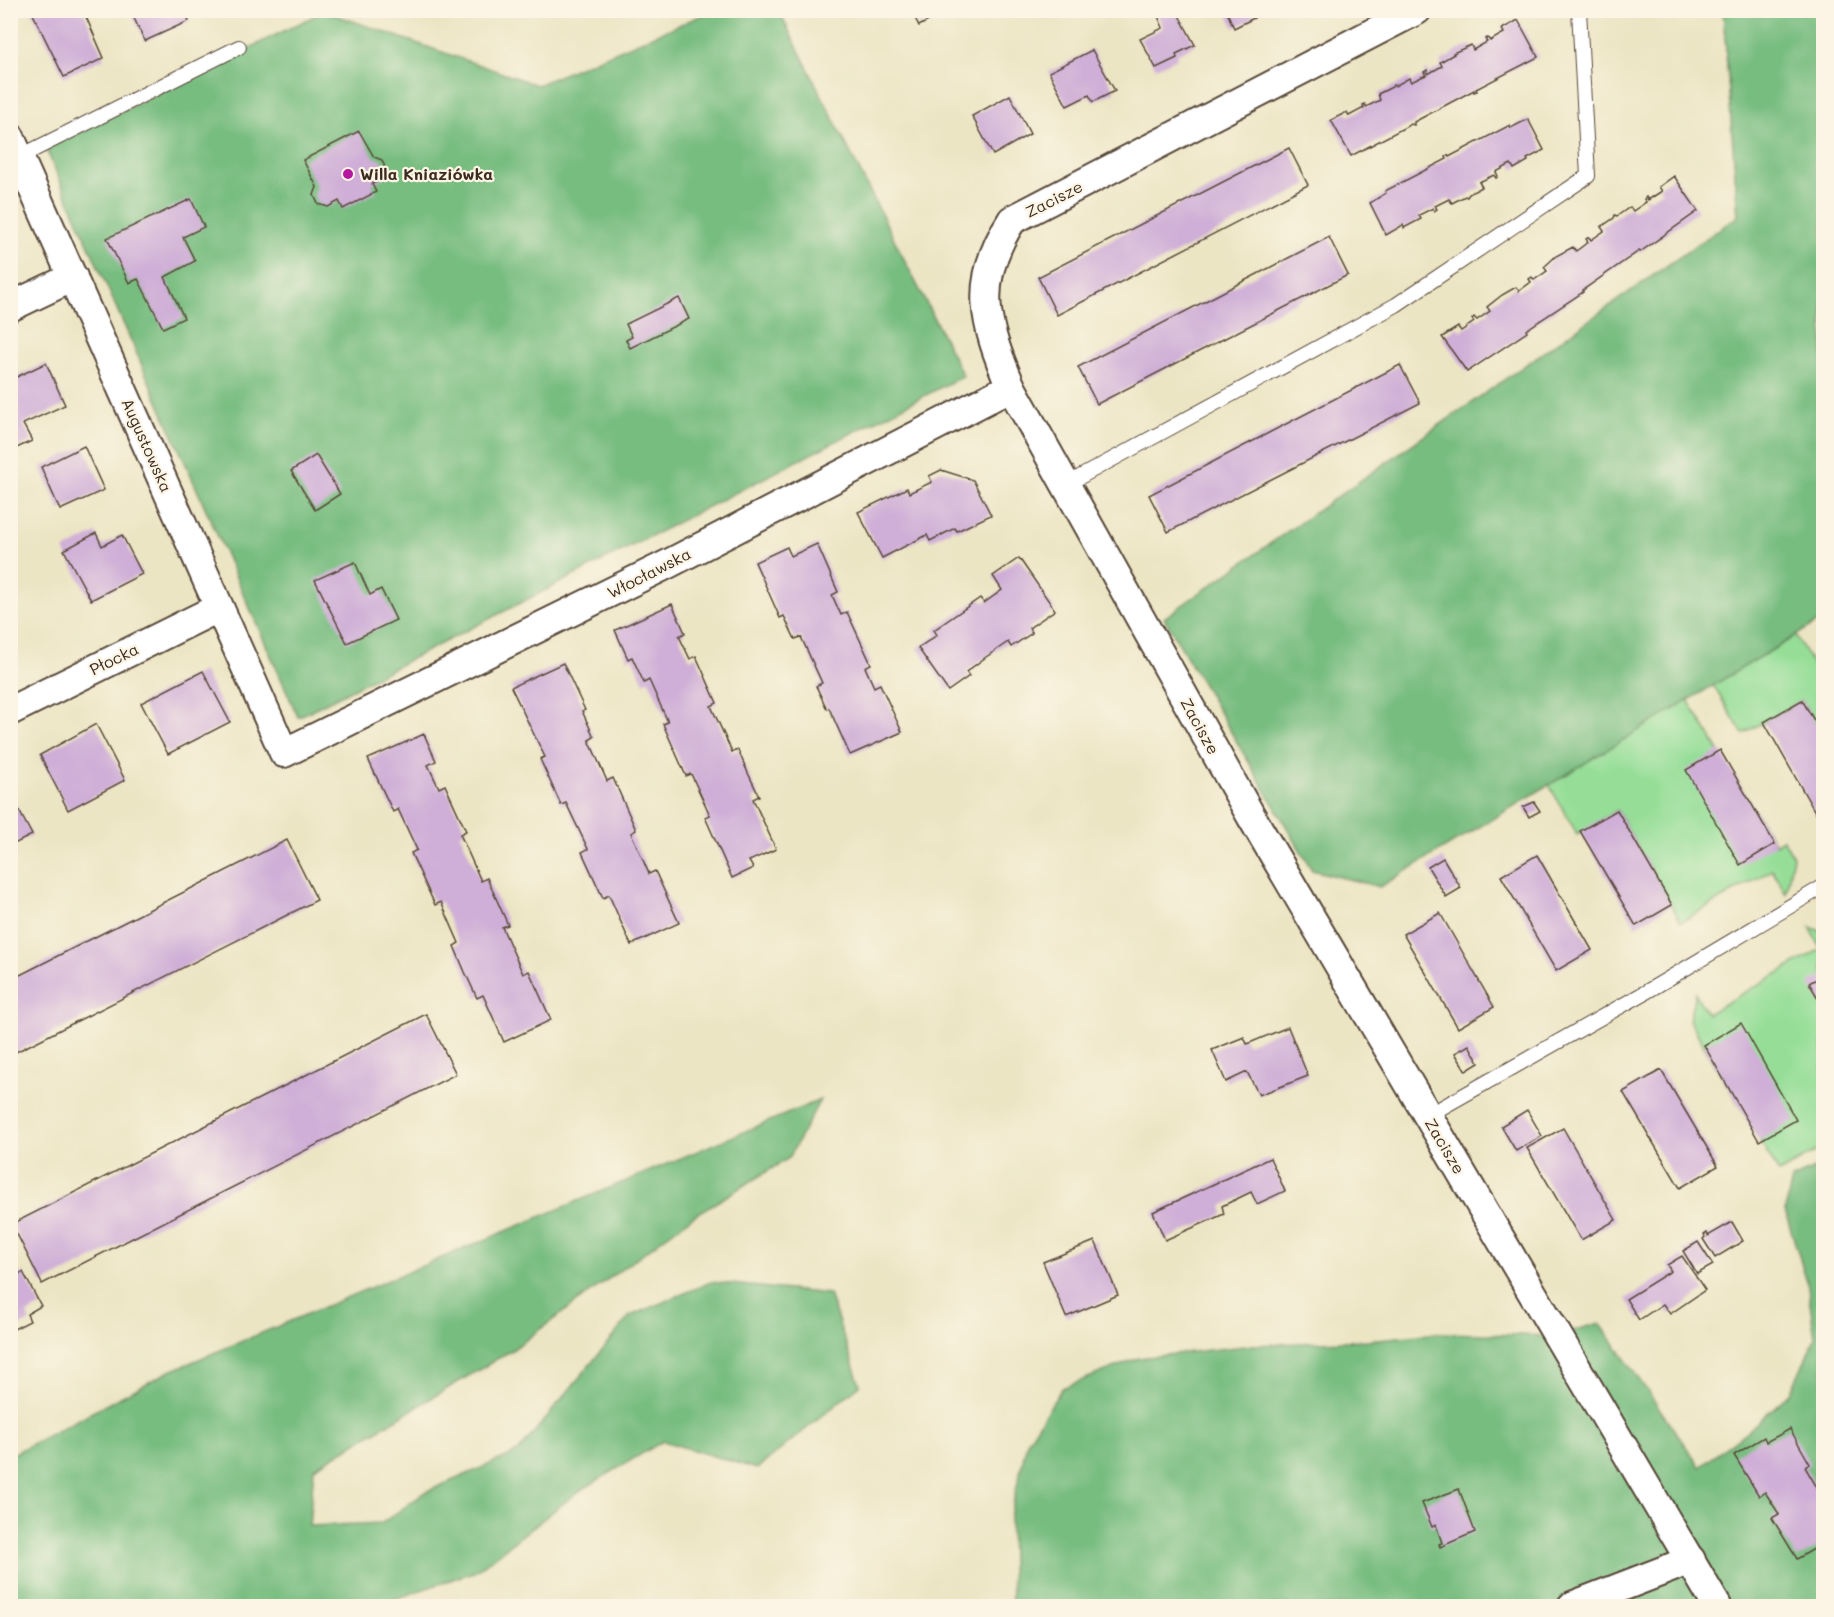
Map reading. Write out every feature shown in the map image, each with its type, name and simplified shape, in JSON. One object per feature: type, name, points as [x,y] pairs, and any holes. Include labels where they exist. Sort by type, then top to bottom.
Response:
[{"type":"street","name":"Zacisze","points":[[1417,10],[1012,220],[998,242],[988,268],[985,295],[988,320],[998,355],[1011,387],[1251,816],[1717,1606]]},
{"type":"street","name":"Augustowska","points":[[15,147],[284,753]]},
{"type":"street","points":[[10,307],[73,277]]},
{"type":"street","name":"Włocławska","points":[[284,753],[669,564],[1011,387]]},
{"type":"street","name":"Płocka","points":[[10,711],[219,608]]},
{"type":"street","points":[[1572,1606],[1691,1560]]},
{"type":"lane","points":[[1067,484],[1396,305],[1587,176],[1579,10]]},
{"type":"lane","points":[[15,147],[239,47]]},
{"type":"lane","points":[[1427,1116],[1646,992],[1824,886]]},
{"type":"green space","points":[[324,11],[537,85],[712,11],[779,11],[963,376],[298,717],[46,149]]},
{"type":"green space","points":[[1723,11],[1823,11],[1823,619],[1380,887],[1312,870],[1164,618],[1738,216]]},
{"type":"green space","points":[[1796,636],[1823,683],[1823,737],[1802,700],[1743,734],[1713,685]]},
{"type":"green space","points":[[1688,700],[1775,844],[1783,839],[1793,856],[1786,893],[1772,870],[1681,922],[1617,810],[1577,834],[1549,785]]},
{"type":"green space","points":[[1810,927],[1823,932],[1823,1147],[1779,1173],[1689,1020],[1695,993],[1707,1014],[1821,949]]},
{"type":"green space","points":[[820,1100],[789,1158],[692,1217],[512,1350],[314,1468],[309,1526],[382,1523],[426,1492],[518,1452],[630,1316],[711,1282],[829,1294],[860,1385],[757,1469],[663,1441],[578,1492],[476,1571],[375,1606],[11,1606],[11,1455],[168,1372]]},
{"type":"green space","points":[[1823,1165],[1823,1606],[1012,1606],[1010,1517],[1027,1442],[1062,1388],[1139,1358],[1254,1345],[1368,1340],[1441,1333],[1555,1336],[1600,1323],[1700,1467],[1752,1427],[1790,1393],[1815,1338],[1807,1281],[1785,1211],[1792,1179]]},
{"type":"building","points":[[35,10],[83,10],[104,58],[64,77],[32,12]]},
{"type":"building","points":[[130,10],[184,10],[189,21],[145,41]]},
{"type":"building","points":[[911,10],[949,10],[919,26]]},
{"type":"building","points":[[1169,10],[1176,10],[1195,45],[1176,54],[1177,58],[1156,68],[1140,39],[1163,28],[1158,16]]},
{"type":"building","points":[[1226,10],[1261,10],[1253,15],[1254,18],[1234,28]]},
{"type":"building","points":[[1518,20],[1538,57],[1414,122],[1414,125],[1411,124],[1351,156],[1331,120],[1347,112],[1349,116],[1364,108],[1363,105],[1365,104],[1366,107],[1380,100],[1378,94],[1393,85],[1409,78],[1411,82],[1426,75],[1424,72],[1427,70],[1428,74],[1442,66],[1440,62],[1453,53],[1471,45],[1473,50],[1487,42],[1485,39],[1488,38],[1490,41],[1504,33],[1502,29]]},
{"type":"building","points":[[1092,50],[1115,91],[1093,102],[1089,95],[1067,106],[1049,72]]},
{"type":"building","points":[[1010,95],[1030,134],[993,155],[972,116]]},
{"type":"building","points":[[1528,119],[1544,150],[1514,169],[1511,164],[1496,172],[1498,176],[1496,178],[1494,175],[1479,182],[1482,187],[1467,197],[1452,203],[1449,199],[1435,206],[1437,209],[1434,211],[1433,208],[1419,215],[1421,219],[1404,228],[1403,225],[1386,235],[1370,203],[1386,193],[1385,191],[1447,159],[1448,155],[1449,157],[1510,125],[1511,128]]},
{"type":"building","name":"Willa Kniaziówka","points":[[359,131],[374,157],[382,160],[386,170],[383,178],[372,184],[376,192],[343,209],[339,201],[328,207],[318,204],[314,195],[317,187],[303,160]]},
{"type":"building","points":[[1289,148],[1308,185],[1057,315],[1038,277]]},
{"type":"building","points":[[1674,176],[1698,211],[1467,372],[1442,337],[1458,327],[1461,331],[1474,322],[1472,319],[1474,317],[1477,320],[1490,311],[1487,307],[1502,295],[1516,287],[1519,291],[1531,282],[1529,279],[1532,277],[1534,280],[1547,271],[1544,267],[1556,256],[1573,247],[1576,251],[1588,242],[1586,239],[1589,237],[1591,240],[1604,231],[1601,227],[1615,215],[1617,216],[1630,207],[1633,211],[1646,202],[1644,199],[1646,197],[1648,200],[1662,191],[1659,187]]},
{"type":"building","points":[[191,199],[204,227],[183,237],[195,261],[165,277],[184,318],[163,328],[138,279],[129,283],[107,238]]},
{"type":"building","points":[[1329,237],[1348,275],[1097,404],[1078,367]]},
{"type":"building","points":[[679,298],[689,319],[630,348],[626,340],[632,337],[626,324]]},
{"type":"building","points":[[46,363],[65,405],[23,424],[32,441],[10,451],[10,380]]},
{"type":"building","points":[[1400,365],[1420,403],[1168,532],[1149,495]]},
{"type":"building","points":[[84,446],[104,490],[60,510],[41,467]]},
{"type":"building","points":[[316,455],[340,494],[315,510],[291,471]]},
{"type":"building","points":[[941,470],[973,480],[991,515],[957,531],[955,528],[930,541],[927,535],[882,558],[858,512],[907,488],[909,493],[932,482],[929,476]]},
{"type":"building","points":[[96,533],[102,546],[122,535],[142,574],[91,600],[64,550]]},
{"type":"building","points":[[817,544],[838,592],[832,595],[841,615],[847,612],[871,664],[865,667],[874,687],[880,684],[902,732],[850,755],[829,708],[827,709],[816,686],[822,683],[801,637],[795,639],[784,616],[780,618],[755,562],[787,547],[791,556]]},
{"type":"building","points":[[1019,558],[1055,610],[1029,628],[1032,633],[1011,647],[1008,642],[986,657],[966,672],[969,676],[948,691],[918,648],[937,635],[934,630],[980,598],[984,603],[1002,590],[993,576]]},
{"type":"building","points":[[355,562],[370,595],[381,589],[396,620],[347,643],[315,580]]},
{"type":"building","points":[[672,604],[685,633],[679,636],[690,659],[696,656],[717,703],[711,706],[732,752],[738,750],[759,796],[753,799],[776,849],[749,861],[753,868],[732,878],[705,817],[710,815],[691,774],[686,776],[663,724],[668,722],[649,680],[644,683],[632,657],[628,659],[615,630]]},
{"type":"building","points":[[563,663],[585,710],[582,711],[594,737],[589,740],[607,781],[613,778],[636,830],[631,833],[649,874],[655,871],[679,923],[631,945],[609,895],[603,898],[582,852],[588,849],[566,803],[561,805],[540,759],[545,757],[511,687]]},
{"type":"building","points":[[203,671],[230,722],[168,754],[141,703]]},
{"type":"building","points":[[1802,700],[1824,737],[1824,818],[1819,819],[1764,722]]},
{"type":"building","points":[[96,724],[125,780],[68,810],[40,755]]},
{"type":"building","points":[[424,734],[436,761],[428,765],[439,788],[445,785],[466,831],[460,834],[481,881],[487,878],[508,925],[502,927],[523,974],[529,971],[551,1020],[504,1042],[483,995],[477,998],[465,972],[454,946],[459,943],[441,902],[435,905],[411,853],[417,850],[398,809],[393,812],[368,759]]},
{"type":"building","points":[[1720,750],[1775,844],[1740,865],[1686,770]]},
{"type":"building","points":[[1534,802],[1540,811],[1529,817],[1523,807]]},
{"type":"building","points":[[15,803],[32,835],[10,846],[10,806]]},
{"type":"building","points":[[1617,810],[1672,905],[1636,926],[1580,831]]},
{"type":"building","points":[[287,840],[317,900],[10,1055],[10,980]]},
{"type":"building","points":[[1537,855],[1592,950],[1556,971],[1501,876]]},
{"type":"building","points":[[1443,858],[1461,888],[1446,897],[1428,867]]},
{"type":"building","points":[[1440,913],[1494,1007],[1458,1028],[1403,934]]},
{"type":"building","points":[[1824,975],[1824,1008],[1809,983]]},
{"type":"building","points":[[426,1014],[456,1074],[42,1284],[12,1224]]},
{"type":"building","points":[[1741,1023],[1796,1120],[1759,1141],[1704,1045]]},
{"type":"building","points":[[1288,1027],[1308,1076],[1259,1095],[1247,1072],[1226,1082],[1212,1050],[1244,1037],[1247,1044]]},
{"type":"building","points":[[1469,1045],[1479,1063],[1466,1071],[1455,1053]]},
{"type":"building","points":[[1661,1070],[1718,1166],[1680,1188],[1623,1092]]},
{"type":"building","points":[[1527,1110],[1542,1136],[1516,1151],[1501,1126]]},
{"type":"building","points":[[1563,1128],[1616,1220],[1581,1240],[1527,1148]]},
{"type":"building","points":[[1270,1158],[1285,1191],[1257,1204],[1251,1192],[1222,1206],[1224,1214],[1165,1240],[1153,1212]]},
{"type":"building","points":[[1732,1222],[1743,1241],[1715,1258],[1703,1239],[1704,1235],[1707,1233],[1708,1236]]},
{"type":"building","points":[[1095,1241],[1118,1295],[1066,1317],[1043,1262]]},
{"type":"building","points":[[1698,1242],[1713,1265],[1697,1274],[1683,1251]]},
{"type":"building","points":[[1682,1256],[1705,1290],[1670,1314],[1663,1304],[1639,1320],[1626,1299],[1671,1271],[1667,1265]]},
{"type":"building","points":[[23,1272],[41,1306],[27,1314],[30,1321],[10,1331],[10,1278]]},
{"type":"building","points":[[1790,1429],[1810,1464],[1805,1467],[1819,1491],[1824,1488],[1824,1543],[1797,1559],[1772,1518],[1779,1514],[1765,1492],[1759,1496],[1734,1455],[1764,1437],[1766,1442]]},
{"type":"building","points":[[1459,1489],[1475,1532],[1440,1547],[1439,1544],[1442,1543],[1436,1525],[1432,1527],[1422,1503]]},
{"type":"place","name":"Willa Kniaziówka","points":[[348,174]]}]
